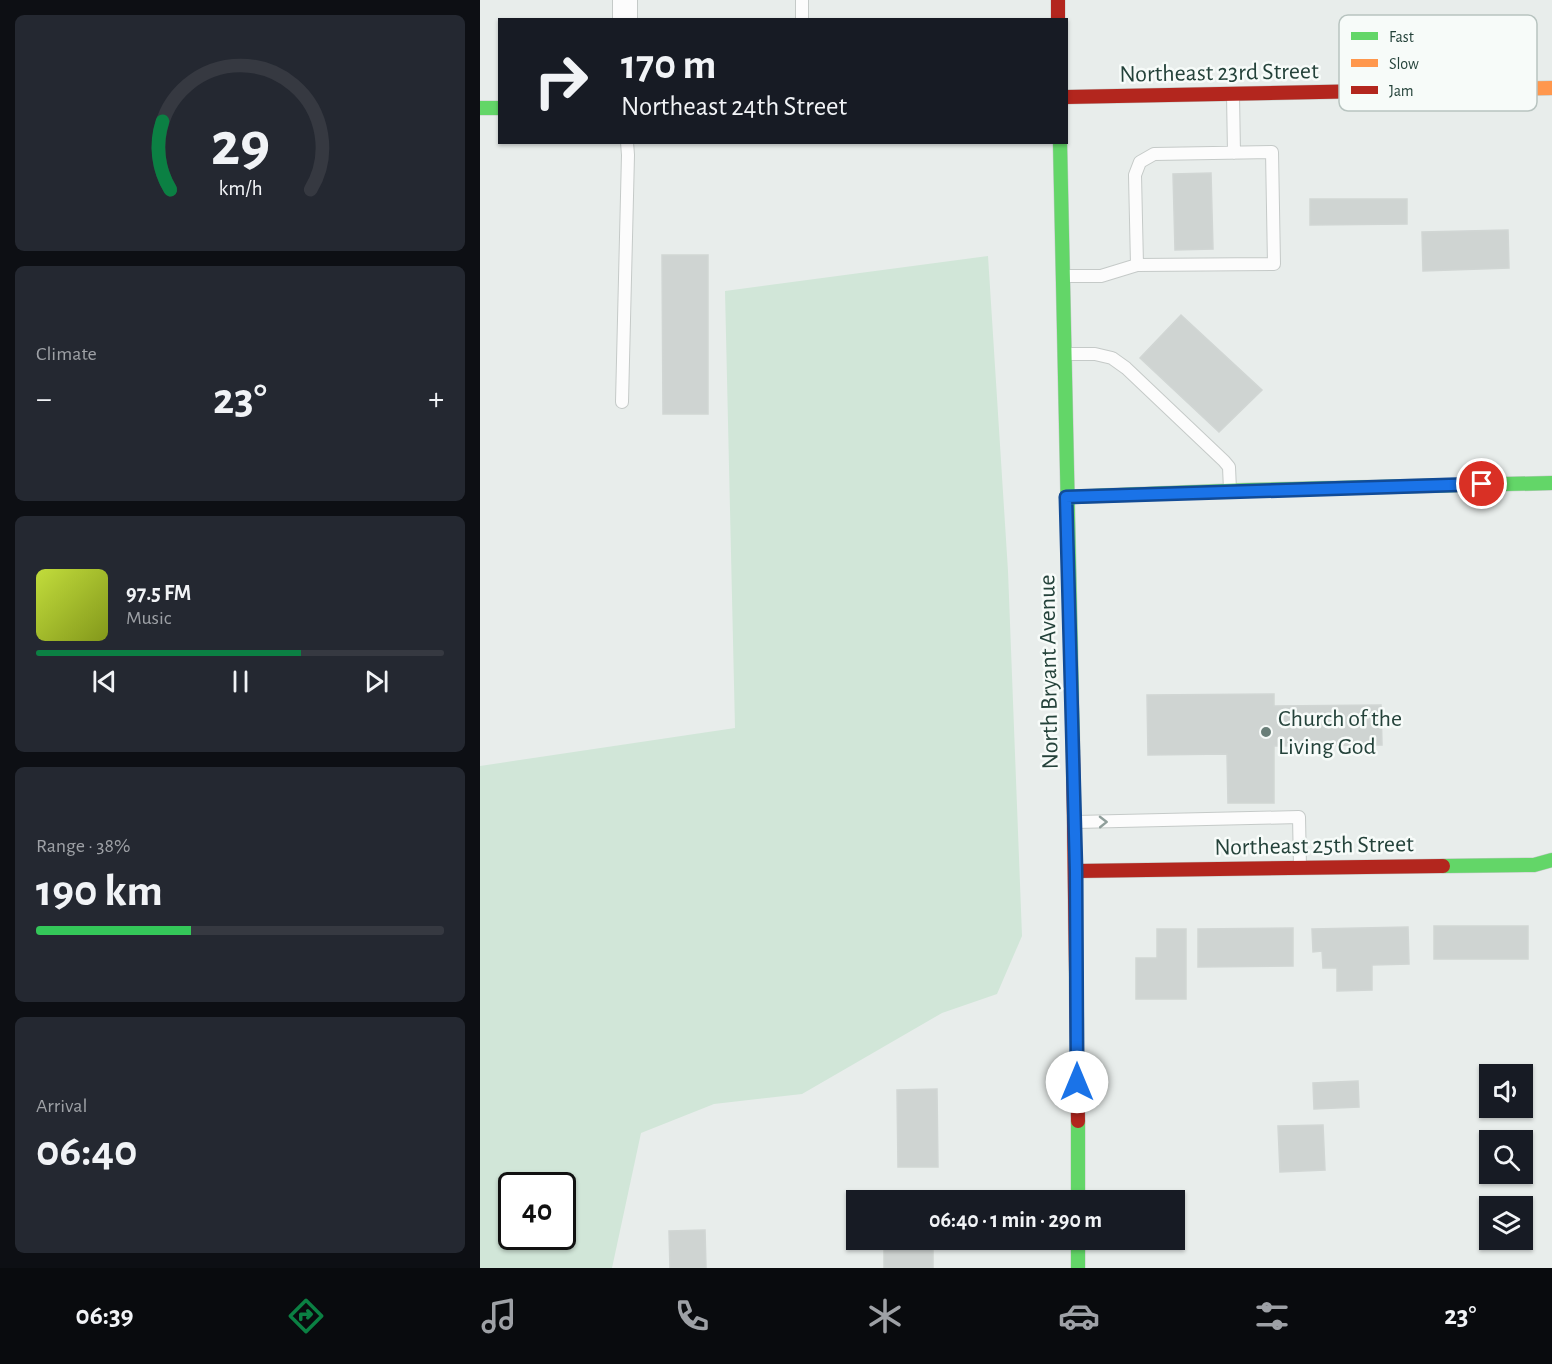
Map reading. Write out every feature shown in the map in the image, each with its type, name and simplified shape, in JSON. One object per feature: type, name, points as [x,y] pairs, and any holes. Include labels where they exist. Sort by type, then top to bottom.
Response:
[{"type":"street","points":[[625,0],[625,18]]},
{"type":"street","points":[[1058,0],[1058,18]]},
{"type":"street","name":"Northeast 23rd Street","points":[[1537,88],[1552,88]]},
{"type":"street","name":"Northeast 23rd Street","points":[[1068,97],[1339,92]]},
{"type":"street","points":[[480,108],[498,108]]},
{"type":"street","name":"North Bryant Avenue","points":[[1060,144],[1076,871],[1077,1190]]},
{"type":"street","points":[[1066,497],[1552,483]]},
{"type":"street","name":"Northeast 25th Street","points":[[1076,871],[1534,865],[1552,860]]},
{"type":"street","points":[[1078,1250],[1078,1268]]},
{"type":"lane","points":[[802,0],[802,18]]},
{"type":"lane","points":[[1233,94],[1234,153]]},
{"type":"lane","points":[[622,402],[627,144]]},
{"type":"lane","points":[[1062,276],[1101,276],[1137,265],[1274,264],[1272,152],[1154,154],[1140,162],[1135,175],[1137,265]]},
{"type":"lane","points":[[1064,354],[1104,354],[1126,368],[1224,461],[1229,467],[1230,491]]},
{"type":"lane","points":[[1075,822],[1299,817],[1300,868]]},
{"type":"green space","points":[[988,256],[1008,571],[1022,936],[997,994],[942,1013],[802,1094],[714,1104],[641,1133],[612,1268],[480,1268],[480,766],[735,728],[725,291]]},
{"type":"building","points":[[1211,173],[1213,249],[1175,250],[1173,174]]},
{"type":"building","points":[[1310,199],[1407,199],[1407,224],[1310,225]]},
{"type":"building","points":[[1508,230],[1509,268],[1423,271],[1422,232]]},
{"type":"building","points":[[662,255],[708,255],[708,414],[663,414]]},
{"type":"building","points":[[1181,315],[1262,390],[1219,432],[1140,358]]},
{"type":"building","points":[[1274,694],[1274,706],[1381,705],[1382,745],[1274,746],[1274,803],[1228,803],[1227,754],[1148,755],[1147,695]]},
{"type":"building","points":[[1434,926],[1528,926],[1528,959],[1434,959]]},
{"type":"building","points":[[1408,927],[1409,964],[1372,965],[1372,990],[1337,991],[1337,968],[1323,968],[1322,951],[1313,952],[1312,929]]},
{"type":"building","points":[[1293,928],[1293,966],[1198,967],[1198,929]]},
{"type":"building","points":[[1157,929],[1186,929],[1186,999],[1136,999],[1136,958],[1157,958]]},
{"type":"building","points":[[1358,1081],[1359,1107],[1314,1109],[1313,1083]]},
{"type":"building","points":[[937,1089],[938,1167],[898,1167],[897,1090]]},
{"type":"building","points":[[1323,1125],[1325,1170],[1280,1172],[1278,1126]]},
{"type":"building","points":[[705,1230],[706,1268],[670,1268],[669,1231]]},
{"type":"building","points":[[884,1250],[933,1250],[933,1268],[884,1268]]},
{"type":"traffic: fast","points":[[480,108],[498,108]]},
{"type":"traffic: fast","points":[[1060,144],[1073,751]]},
{"type":"traffic: fast","points":[[1066,497],[1552,483]]},
{"type":"traffic: fast","points":[[1443,866],[1534,865],[1552,860]]},
{"type":"traffic: fast","points":[[1078,1121],[1078,1190]]},
{"type":"traffic: fast","points":[[1078,1250],[1078,1268]]},
{"type":"traffic: slow","points":[[1537,88],[1552,88]]},
{"type":"traffic: jam","points":[[1058,0],[1058,18]]},
{"type":"traffic: jam","points":[[1068,97],[1339,92]]},
{"type":"traffic: jam","points":[[1073,751],[1078,1121]]},
{"type":"traffic: jam","points":[[1076,871],[1443,866]]},
{"type":"place","name":"Church of the Living God","points":[[1266,732]]},
{"type":"route","points":[[1077,1082],[1076,871],[1066,497],[1482,484]]}]
